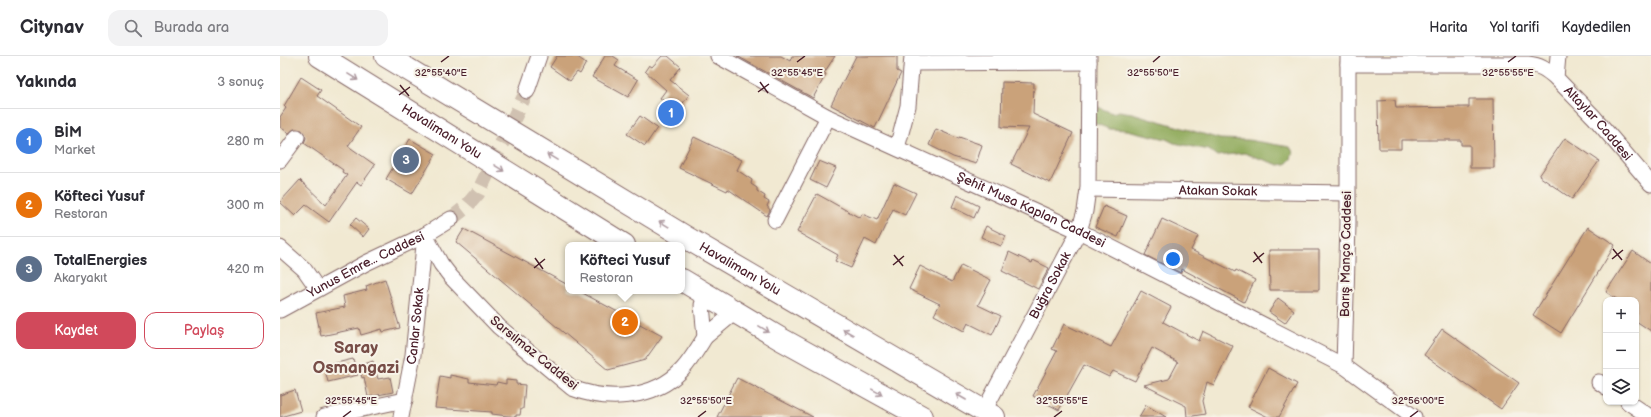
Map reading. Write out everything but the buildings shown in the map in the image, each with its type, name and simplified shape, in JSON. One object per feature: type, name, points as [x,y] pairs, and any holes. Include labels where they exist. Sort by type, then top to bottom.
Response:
[{"type":"highway","name":"Havalimanı Yolu","points":[[320,56],[619,242]]},
{"type":"highway","name":"Havalimanı Yolu","points":[[386,56],[687,238],[989,414]]},
{"type":"highway","points":[[685,282],[922,417]]},
{"type":"street","points":[[527,92],[538,56]]},
{"type":"street","name":"Şehit Musa Kaplan Caddesi","points":[[718,56],[828,117],[1079,231],[1344,366]]},
{"type":"street","name":"Altaylar Caddesi","points":[[1558,58],[1556,78],[1594,117],[1651,184]]},
{"type":"street","name":"Buğra Sokak","points":[[989,414],[1079,231],[1085,211],[1088,189],[1089,59]]},
{"type":"street","points":[[897,148],[908,106],[912,60],[1089,59]]},
{"type":"street","points":[[1348,60],[1528,64],[1538,65],[1556,78]]},
{"type":"street","name":"Barış Manço Caddesi","points":[[1344,366],[1348,224],[1348,60]]},
{"type":"street","points":[[775,220],[828,117]]},
{"type":"street","points":[[280,160],[297,137]]},
{"type":"street","name":"Atakan Sokak","points":[[1088,189],[1347,193]]},
{"type":"street","name":"Yunus Emre... Caddesi","points":[[280,310],[366,263],[425,235],[451,219]]},
{"type":"street","name":"Sarsılmaz Caddesi","points":[[425,235],[441,264],[451,277],[499,327],[572,388],[586,394],[622,396],[636,394],[661,386],[683,369],[705,337],[736,312]]},
{"type":"street","name":"Canlar Sokak","points":[[401,417],[415,340],[425,235]]},
{"type":"street","points":[[280,248],[304,269],[318,289]]},
{"type":"street","points":[[705,337],[702,305],[708,296]]},
{"type":"street","points":[[1344,366],[1414,417]]},
{"type":"street","points":[[324,417],[405,400]]},
{"type":"street","points":[[1632,405],[1650,417]]},
{"type":"green space","points":[[1093,105],[1112,113],[1119,111],[1132,113],[1220,139],[1248,140],[1290,147],[1293,152],[1291,159],[1286,164],[1279,165],[1244,153],[1217,156],[1209,150],[1174,143],[1166,139],[1127,130],[1110,129],[1088,121]]},
{"type":"tunnel","points":[[451,219],[466,207],[478,193],[527,91]]},
{"type":"place","name":"BİM","points":[[671,113]]},
{"type":"place","name":"TotalEnergies","points":[[406,160]]},
{"type":"place","name":"Köfteci Yusuf","points":[[625,322]]},
{"type":"district","name":"Saray Osmangazi","points":[[356,358]]}]
